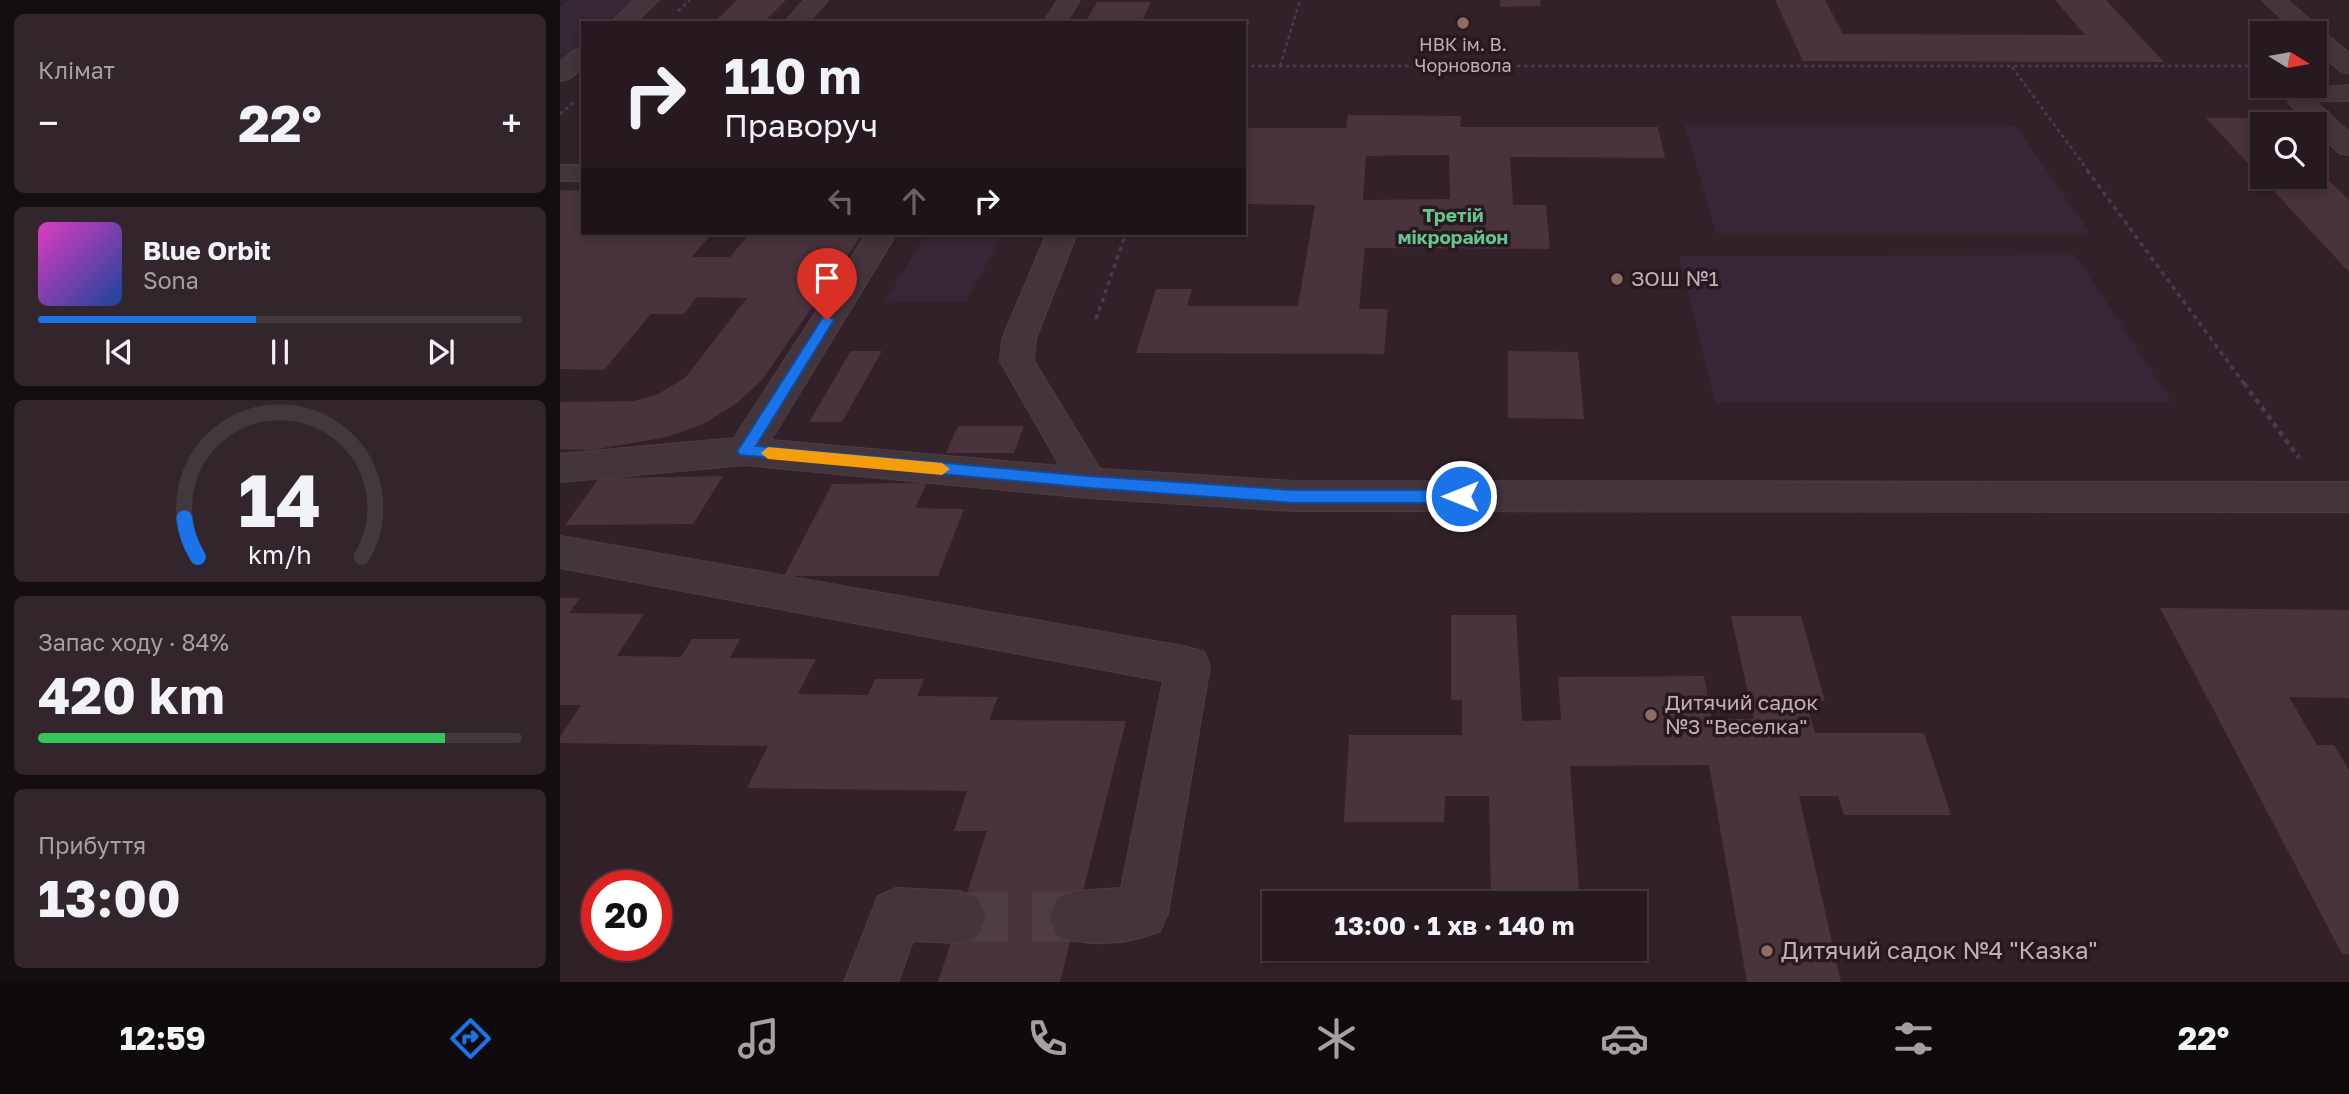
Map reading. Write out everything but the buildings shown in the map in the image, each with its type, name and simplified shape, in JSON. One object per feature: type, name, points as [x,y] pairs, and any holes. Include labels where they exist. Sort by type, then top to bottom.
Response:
[{"type":"street","points":[[623,21],[648,0]]},
{"type":"street","points":[[797,21],[817,0]]},
{"type":"street","points":[[1055,21],[1069,0]]},
{"type":"street","points":[[2273,0],[2297,21]]},
{"type":"street","points":[[2328,48],[2349,66]]},
{"type":"street","points":[[560,74],[581,57]]},
{"type":"street","points":[[2349,93],[2308,94],[2301,102],[2349,147]]},
{"type":"street","points":[[560,173],[581,173]]},
{"type":"street","points":[[745,451],[881,235]]},
{"type":"street","points":[[1061,235],[1019,339],[1017,360],[1089,482]]},
{"type":"street","points":[[560,468],[745,451],[1089,482],[1293,496],[2338,497]]},
{"type":"street","points":[[560,552],[1188,666],[1142,914],[1076,917]]},
{"type":"street","points":[[871,982],[896,914],[959,917]]},
{"type":"path","points":[[1280,66],[1300,0]]},
{"type":"path","points":[[1246,66],[2250,66]]},
{"type":"path","points":[[2011,67],[2338,497]]},
{"type":"path","points":[[1096,319],[1125,235]]},
{"type":"shaded area","points":[[570,0],[633,0],[607,21],[581,21],[581,43],[560,60],[560,7]]},
{"type":"shaded area","points":[[1685,125],[2015,125],[2090,233],[1716,233]]},
{"type":"shaded area","points":[[926,235],[1002,235],[966,302],[885,301]]},
{"type":"shaded area","points":[[2075,255],[2172,402],[1715,403],[1679,256]]},
{"type":"tunnel","points":[[959,917],[1076,917]]},
{"type":"slow traffic","points":[[768,453],[942,469]]},
{"type":"place","name":"НВК ім. В. Чорновола","points":[[1463,23]]},
{"type":"place","name":"ЗОШ №1","points":[[1617,279]]},
{"type":"place","name":"Дитячий садок №3 \"Веселка\"","points":[[1651,715]]},
{"type":"place","name":"Дитячий садок №4 \"Казка\"","points":[[1767,951]]},
{"type":"district","name":"Третій мікрорайон","points":[[1453,226]]},
{"type":"route","points":[[827,320],[745,451],[1089,482],[1293,496],[1461,496]]}]
